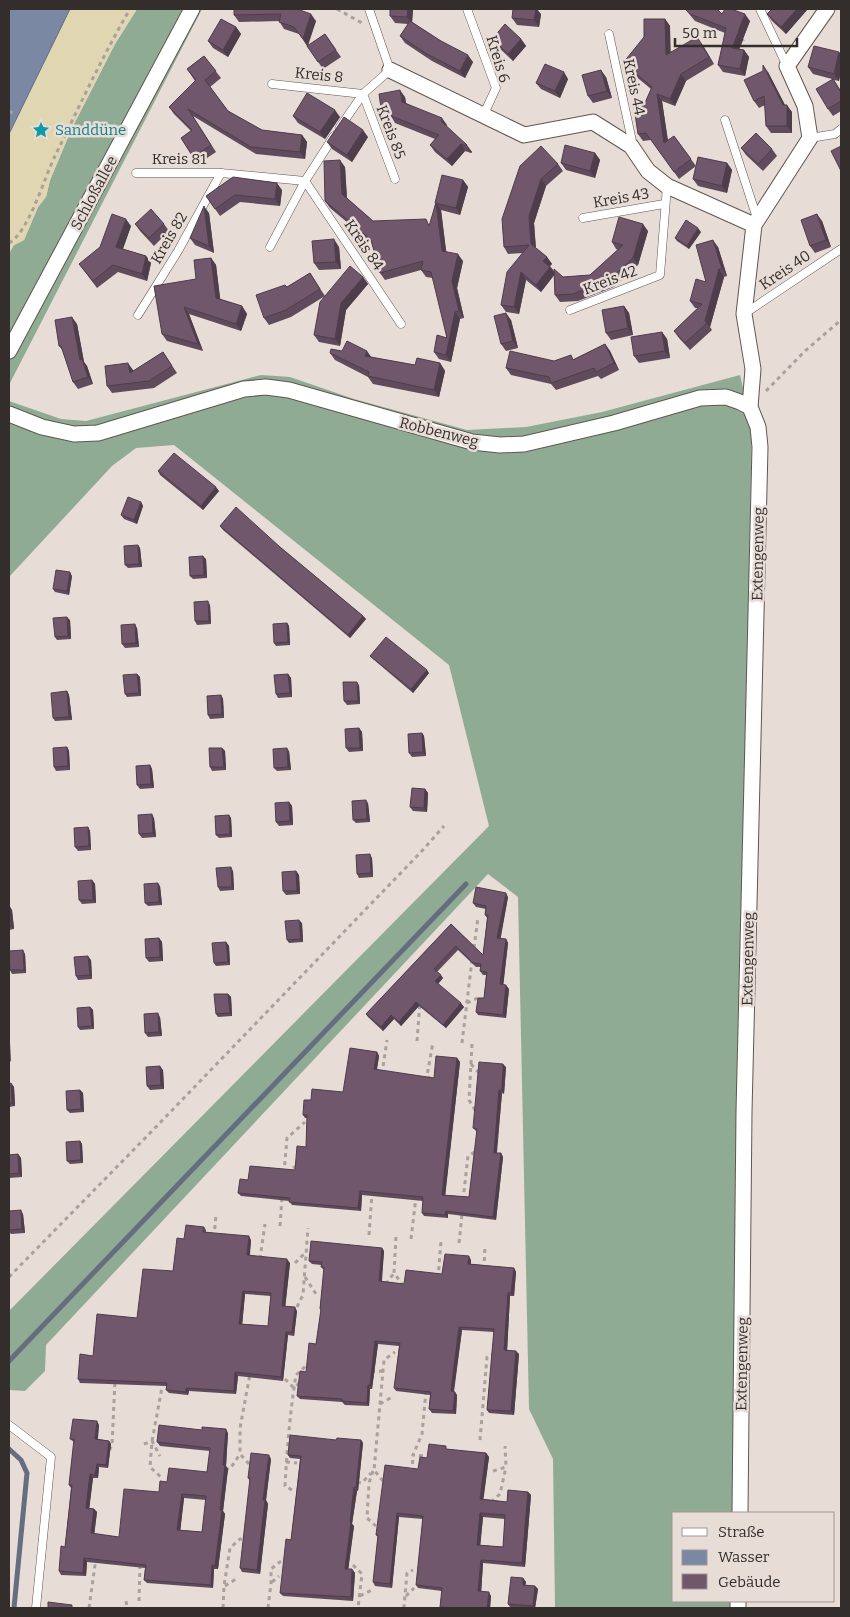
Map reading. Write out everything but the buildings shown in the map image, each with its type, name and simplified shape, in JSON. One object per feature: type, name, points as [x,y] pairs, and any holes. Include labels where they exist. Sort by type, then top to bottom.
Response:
[{"type":"street","name":"Schloßallee","points":[[9,351],[192,9]]},
{"type":"street","points":[[750,407],[753,369],[744,314],[756,221],[810,138],[805,106],[787,66],[827,9]]},
{"type":"street","points":[[390,70],[524,135],[593,122],[631,146],[648,172],[667,186],[756,221]]},
{"type":"street","name":"Robbenweg","points":[[9,414],[50,429],[74,434],[98,433],[244,389],[266,387],[289,390],[472,442],[500,446],[524,444],[614,423],[700,398],[726,398],[750,407]]},
{"type":"street","name":"Extengenweg","points":[[740,1512],[745,1092],[760,447],[758,427],[750,407]]},
{"type":"lane","points":[[270,247],[305,181],[362,94],[390,70],[369,9]]},
{"type":"lane","name":"Kreis 6","points":[[467,9],[496,88],[483,116]]},
{"type":"lane","points":[[760,9],[787,66]]},
{"type":"lane","name":"Kreis 44","points":[[610,34],[631,146]]},
{"type":"lane","name":"Kreis 8","points":[[272,84],[362,94]]},
{"type":"lane","name":"Kreis 85","points":[[362,94],[395,179]]},
{"type":"lane","points":[[725,120],[756,221]]},
{"type":"lane","points":[[810,138],[835,134],[841,129]]},
{"type":"lane","name":"Kreis 81","points":[[136,173],[221,173],[305,181]]},
{"type":"lane","name":"Kreis 82","points":[[138,315],[178,251],[221,173]]},
{"type":"lane","name":"Kreis 84","points":[[305,181],[401,324]]},
{"type":"lane","points":[[664,204],[667,186]]},
{"type":"lane","name":"Kreis 43","points":[[583,218],[664,204]]},
{"type":"lane","name":"Kreis 42","points":[[570,310],[660,275],[664,204]]},
{"type":"lane","name":"Kreis 40","points":[[744,314],[841,249]]},
{"type":"lane","points":[[9,1425],[51,1457],[36,1608]]},
{"type":"path","points":[[9,243],[17,239],[42,192],[53,160],[111,40],[130,9]]},
{"type":"path","points":[[338,9],[376,30]]},
{"type":"path","points":[[9,111],[13,113]]},
{"type":"path","points":[[750,407],[806,351],[841,320]]},
{"type":"path","points":[[9,1277],[154,1130],[444,826]]},
{"type":"path","points":[[462,1043],[478,917]]},
{"type":"path","points":[[417,1041],[420,994]]},
{"type":"path","points":[[467,1004],[480,997]]},
{"type":"path","points":[[380,1082],[387,1040]]},
{"type":"path","points":[[426,1084],[433,1042]]},
{"type":"path","points":[[472,1044],[469,1100],[475,1110]]},
{"type":"path","points":[[471,1064],[481,1074]]},
{"type":"path","points":[[381,1075],[387,1080]]},
{"type":"path","points":[[427,1076],[434,1082]]},
{"type":"path","points":[[283,1180],[287,1138],[305,1122]]},
{"type":"path","points":[[459,1243],[468,1156],[476,1152]]},
{"type":"path","points":[[284,1173],[298,1165]]},
{"type":"path","points":[[280,1226],[282,1187]]},
{"type":"path","points":[[368,1188],[373,1190],[369,1235]]},
{"type":"path","points":[[411,1238],[417,1194]]},
{"type":"path","points":[[463,1198],[471,1194]]},
{"type":"path","points":[[416,1202],[419,1198]]},
{"type":"path","points":[[214,1243],[216,1215]]},
{"type":"path","points":[[259,1265],[265,1224]]},
{"type":"path","points":[[297,1307],[303,1295],[308,1228]]},
{"type":"path","points":[[385,1285],[394,1273],[396,1237]]},
{"type":"path","points":[[437,1283],[441,1241]]},
{"type":"path","points":[[484,1270],[485,1245]]},
{"type":"path","points":[[295,1263],[306,1251]]},
{"type":"path","points":[[394,1273],[402,1284]]},
{"type":"path","points":[[438,1274],[441,1278]]},
{"type":"path","points":[[304,1276],[318,1297]]},
{"type":"path","points":[[376,1526],[367,1518],[369,1483],[374,1470],[384,1360],[395,1352]]},
{"type":"path","points":[[480,1440],[487,1356],[492,1354]]},
{"type":"path","points":[[292,1490],[285,1486],[294,1388],[296,1375],[311,1362]]},
{"type":"path","points":[[222,1469],[230,1469],[240,1454],[240,1428],[251,1370]]},
{"type":"path","points":[[368,1373],[383,1371]]},
{"type":"path","points":[[107,1454],[112,1446],[114,1429],[115,1373]]},
{"type":"path","points":[[244,1375],[250,1379]]},
{"type":"path","points":[[285,1379],[294,1388]]},
{"type":"path","points":[[163,1382],[152,1441],[150,1467],[163,1479]]},
{"type":"path","points":[[485,1382],[491,1383]]},
{"type":"path","points":[[294,1388],[298,1383]]},
{"type":"path","points":[[412,1473],[413,1455],[422,1434],[427,1387]]},
{"type":"path","points":[[426,1396],[430,1393]]},
{"type":"path","points":[[380,1404],[394,1396]]},
{"type":"path","points":[[144,1444],[152,1441]]},
{"type":"path","points":[[152,1441],[160,1456]]},
{"type":"path","points":[[491,1502],[500,1494],[506,1467],[505,1446]]},
{"type":"path","points":[[240,1454],[249,1464]]},
{"type":"path","points":[[413,1455],[426,1456]]},
{"type":"path","points":[[286,1462],[298,1463]]},
{"type":"path","points":[[493,1471],[506,1467]]},
{"type":"path","points":[[374,1470],[383,1481]]},
{"type":"path","points":[[353,1482],[362,1483],[374,1470]]},
{"type":"path","points":[[223,1608],[224,1586],[230,1548],[240,1540],[250,1541]]},
{"type":"path","points":[[89,1608],[95,1565],[93,1552]]},
{"type":"path","points":[[268,1608],[271,1569],[284,1558]]},
{"type":"path","points":[[138,1601],[140,1560]]},
{"type":"path","points":[[353,1565],[362,1574],[358,1608]]},
{"type":"path","points":[[403,1608],[406,1596],[407,1574],[413,1570]]},
{"type":"path","points":[[271,1583],[279,1576]]},
{"type":"path","points":[[224,1586],[236,1579]]},
{"type":"path","points":[[406,1596],[414,1588]]},
{"type":"path","points":[[359,1596],[372,1590]]},
{"type":"path","points":[[126,1601],[127,1608]]},
{"type":"green space","points":[[137,9],[202,9],[9,385],[9,253],[14,245],[24,240],[38,207],[46,197],[50,180],[72,128],[115,44]]},
{"type":"green space","points":[[261,375],[290,377],[354,399],[467,430],[526,427],[602,412],[740,375],[752,426],[732,1512],[672,1512],[672,1602],[731,1602],[731,1608],[555,1608],[553,1459],[529,1409],[518,897],[488,874],[46,1345],[45,1371],[25,1391],[9,1390],[9,1311],[489,826],[449,665],[174,445],[136,448],[112,466],[9,577],[9,401],[61,419],[86,421]]},
{"type":"sand","name":"Sanddüne","points":[[70,9],[137,9],[115,44],[72,128],[50,180],[46,197],[38,207],[24,240],[14,245],[9,253],[9,134]]},
{"type":"water","points":[[9,9],[70,9],[9,134]]},
{"type":"waterway","points":[[9,1361],[466,884]]},
{"type":"waterway","points":[[9,1449],[21,1460],[27,1473],[14,1608]]},
{"type":"place","name":"Sanddüne","points":[[41,130]]}]
